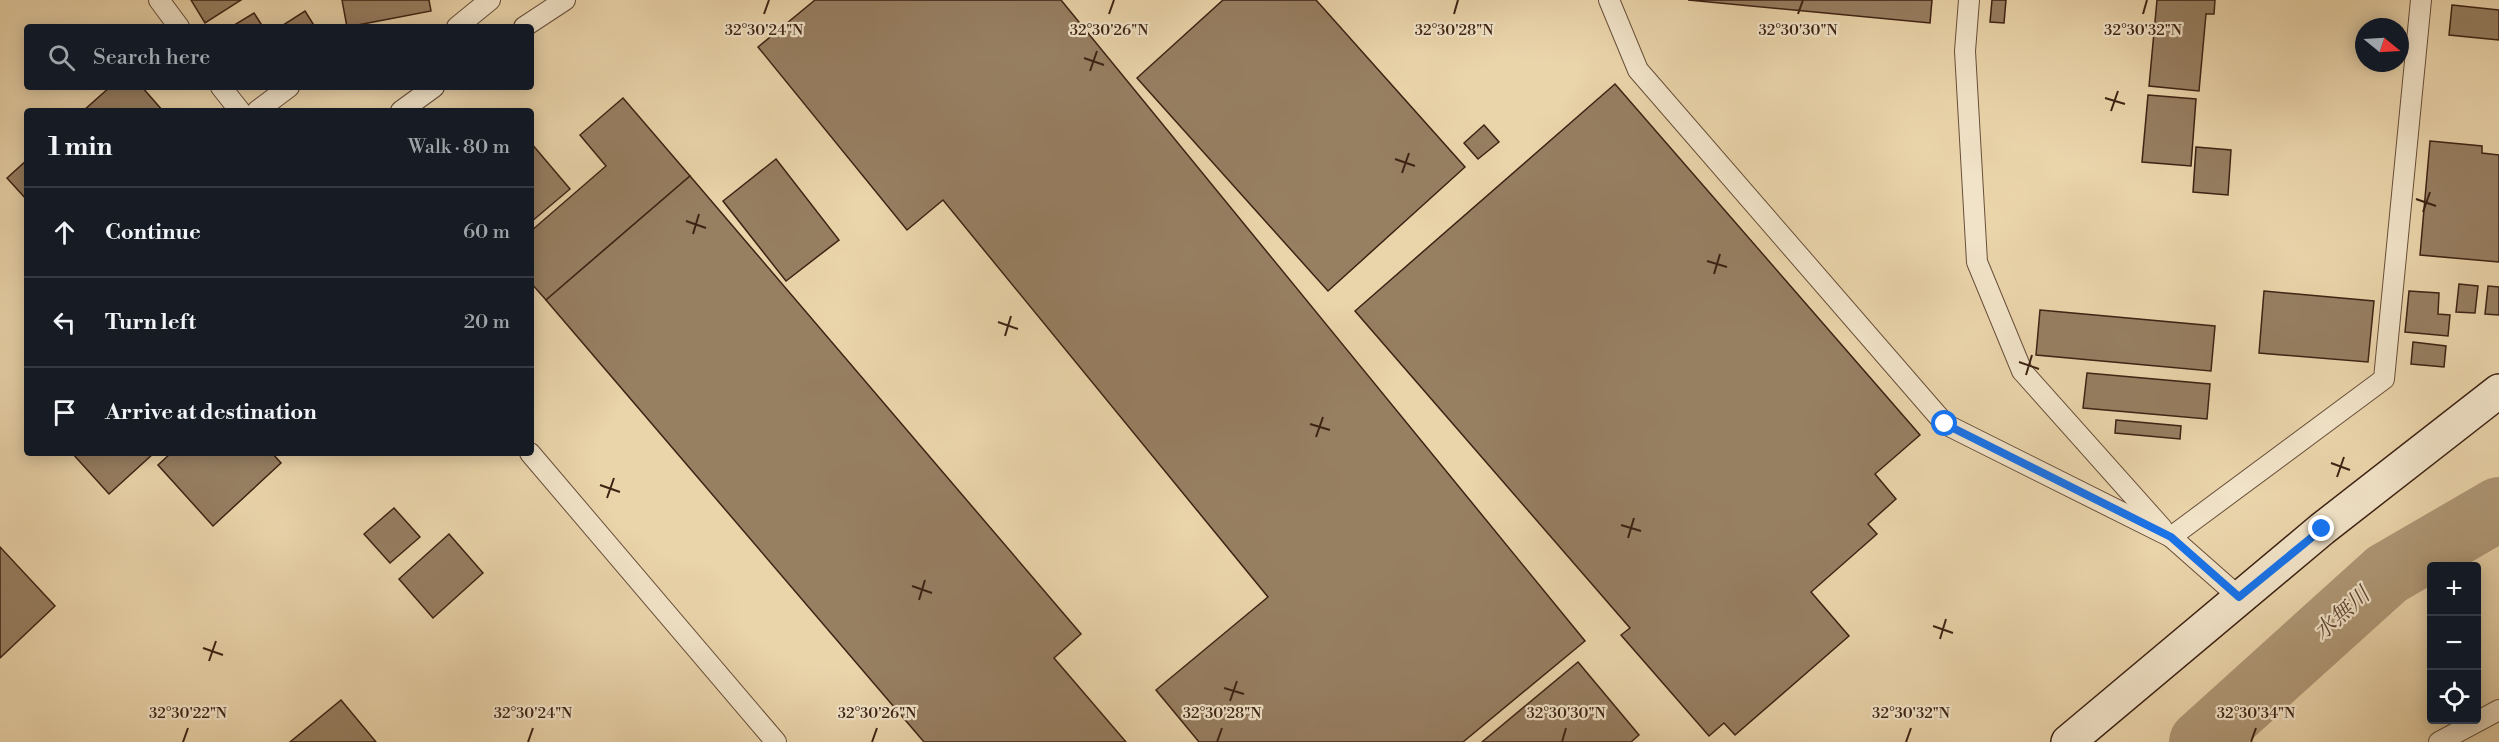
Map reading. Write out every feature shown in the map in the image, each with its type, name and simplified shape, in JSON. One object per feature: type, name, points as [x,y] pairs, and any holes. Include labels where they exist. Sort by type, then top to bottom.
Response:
[{"type":"street","points":[[2068,742],[2239,597],[2499,391]]},
{"type":"lane","points":[[159,0],[176,24]]},
{"type":"lane","points":[[461,24],[490,0]]},
{"type":"lane","points":[[529,24],[565,0]]},
{"type":"lane","points":[[1609,0],[1638,70],[1945,424],[2171,537]]},
{"type":"lane","points":[[1969,0],[1965,51],[1977,262],[2022,371],[2171,537],[2239,597]]},
{"type":"lane","points":[[2171,537],[2384,379],[2421,0]]},
{"type":"lane","points":[[223,90],[238,108]]},
{"type":"lane","points":[[261,108],[285,90]]},
{"type":"lane","points":[[405,108],[430,90]]},
{"type":"lane","points":[[533,456],[776,742]]},
{"type":"lane","points":[[2439,742],[2499,710]]},
{"type":"building","points":[[191,0],[241,0],[205,23]]},
{"type":"building","points":[[342,0],[429,0],[431,11],[363,24],[346,24]]},
{"type":"building","points":[[815,0],[1061,0],[1585,641],[1463,742],[1199,742],[1156,690],[1268,597],[943,200],[907,230],[758,47]]},
{"type":"building","points":[[1223,0],[1316,0],[1465,167],[1328,291],[1137,78]]},
{"type":"building","points":[[1688,0],[1932,0],[1930,23]]},
{"type":"building","points":[[1992,0],[2006,0],[2004,23],[1990,22]]},
{"type":"building","points":[[2157,0],[2215,0],[2214,14],[2206,14],[2199,91],[2149,86]]},
{"type":"building","points":[[2452,5],[2499,10],[2499,40],[2449,35]]},
{"type":"building","points":[[305,11],[313,24],[285,24]]},
{"type":"building","points":[[254,13],[261,24],[236,24]]},
{"type":"building","points":[[1615,84],[1920,435],[1875,474],[1896,499],[1868,524],[1877,534],[1811,592],[1849,636],[1735,735],[1724,723],[1709,736],[1621,635],[1630,628],[1355,311]]},
{"type":"building","points":[[107,90],[145,90],[160,108],[86,108]]},
{"type":"building","points":[[2148,95],[2196,99],[2191,166],[2142,162]]},
{"type":"building","points":[[623,98],[690,176],[546,300],[534,286],[534,228],[606,166],[580,135]]},
{"type":"building","points":[[1484,125],[1499,142],[1478,159],[1464,143]]},
{"type":"building","points":[[2430,141],[2482,146],[2482,153],[2499,155],[2499,262],[2420,255]]},
{"type":"building","points":[[534,147],[570,189],[534,219]]},
{"type":"building","points":[[2196,147],[2231,150],[2228,195],[2193,192]]},
{"type":"building","points":[[776,159],[839,240],[786,281],[723,201]]},
{"type":"building","points":[[24,163],[24,197],[7,178]]},
{"type":"building","points":[[690,176],[1081,634],[1054,658],[1126,742],[924,742],[546,300]]},
{"type":"building","points":[[2459,284],[2478,286],[2475,313],[2456,312]]},
{"type":"building","points":[[2488,286],[2499,287],[2499,315],[2485,314]]},
{"type":"building","points":[[2264,291],[2374,301],[2368,362],[2259,353]]},
{"type":"building","points":[[2409,291],[2439,293],[2438,314],[2450,315],[2448,336],[2405,332]]},
{"type":"building","points":[[2040,310],[2215,326],[2211,371],[2036,355]]},
{"type":"building","points":[[2413,342],[2446,346],[2444,367],[2411,364]]},
{"type":"building","points":[[2087,373],[2210,384],[2207,419],[2083,408]]},
{"type":"building","points":[[2116,420],[2181,426],[2180,439],[2115,433]]},
{"type":"building","points":[[75,456],[151,456],[109,494]]},
{"type":"building","points":[[168,456],[275,456],[281,463],[213,526],[158,465]]},
{"type":"building","points":[[394,508],[420,537],[390,563],[364,534]]},
{"type":"building","points":[[449,534],[483,573],[433,618],[399,579]]},
{"type":"building","points":[[0,547],[55,606],[0,658]]},
{"type":"building","points":[[1578,662],[1639,735],[1631,742],[1482,742]]},
{"type":"building","points":[[341,700],[376,742],[290,742]]},
{"type":"waterway","name":"水無川","points":[[2201,742],[2387,574],[2499,509]]},
{"type":"route","points":[[1945,424],[2171,537],[2239,597],[2322,529]]}]
